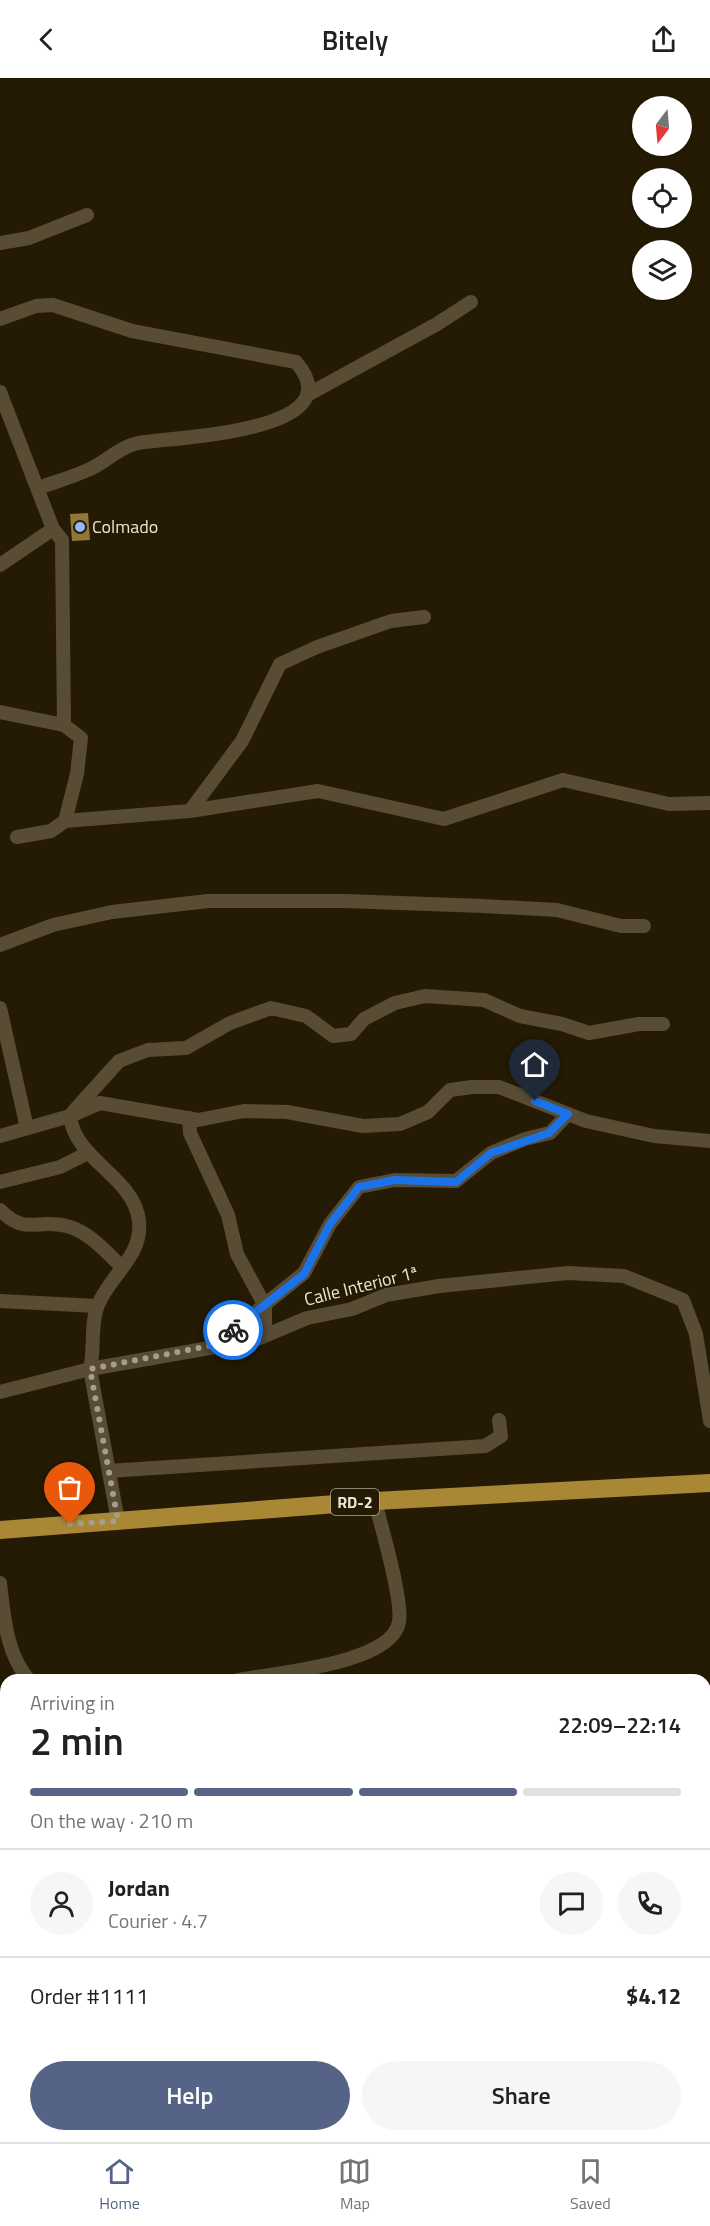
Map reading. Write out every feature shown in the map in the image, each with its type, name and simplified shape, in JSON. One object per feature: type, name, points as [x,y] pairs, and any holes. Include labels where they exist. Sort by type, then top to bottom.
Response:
[{"type":"main road","name":"RD-2","points":[[0,1530],[375,1500],[710,1483]]},
{"type":"street","points":[[0,243],[29,238],[87,215]]},
{"type":"street","points":[[38,488],[92,468],[136,444],[224,433],[288,416],[303,404],[308,395],[437,324],[471,302]]},
{"type":"street","points":[[0,319],[36,306],[53,304],[132,331],[296,363],[306,375],[308,395]]},
{"type":"street","points":[[0,392],[52,529],[62,540],[64,725]]},
{"type":"street","points":[[0,565],[52,529]]},
{"type":"street","points":[[190,812],[242,741],[280,664],[317,647],[391,621],[424,617]]},
{"type":"street","points":[[0,712],[64,725],[81,738],[77,774],[65,821]]},
{"type":"street","points":[[17,837],[51,831],[65,821],[190,812],[318,791],[444,819],[563,780],[669,804],[710,803]]},
{"type":"street","points":[[0,945],[53,925],[111,912],[208,901],[345,901],[557,910],[621,926],[644,926]]},
{"type":"street","points":[[118,1521],[90,1369],[94,1354],[97,1306],[134,1252],[140,1238],[139,1218],[127,1194],[78,1143],[71,1128],[70,1116],[119,1060],[148,1050],[186,1048],[230,1023],[272,1008],[306,1016],[333,1036],[351,1034],[364,1019],[395,1003],[425,996],[484,1000],[520,1016],[562,1024],[589,1033],[639,1024],[663,1024]]},
{"type":"street","points":[[0,1008],[27,1128]]},
{"type":"street","points":[[0,1136],[70,1116],[100,1103],[198,1120],[244,1111],[286,1112],[363,1126],[400,1124],[428,1112],[450,1090],[499,1087],[586,1121],[654,1136],[710,1142]]},
{"type":"street","points":[[214,1345],[304,1274],[330,1224],[359,1187],[395,1180],[456,1182],[491,1153],[549,1133],[568,1114]]},
{"type":"street","points":[[189,1118],[190,1132],[228,1215],[237,1254],[265,1306],[265,1326],[255,1340]]},
{"type":"street","points":[[0,1182],[60,1167],[88,1153]]},
{"type":"street","points":[[0,1210],[12,1222],[21,1226],[36,1223],[70,1227],[90,1238],[122,1267]]},
{"type":"street","name":"Calle Interior 1ª","points":[[0,1392],[90,1369],[214,1345],[255,1340],[307,1318],[352,1309],[386,1295],[439,1286],[568,1273],[624,1276],[683,1300],[696,1334],[710,1421]]},
{"type":"street","points":[[0,1301],[97,1306]]},
{"type":"street","points":[[109,1471],[485,1446],[501,1436],[499,1420]]},
{"type":"street","points":[[271,1674],[353,1659],[380,1648],[391,1639],[399,1623],[399,1604],[375,1500]]},
{"type":"street","points":[[0,1583],[5,1621],[17,1666],[24,1674]]},
{"type":"building","name":"Colmado","points":[[88,513],[90,540],[72,541],[70,514]]},
{"type":"way so far","points":[[70,1524],[118,1521],[90,1369],[214,1345],[233,1330]]},
{"type":"place","name":"Colmado","points":[[80,527]]},
{"type":"route","points":[[233,1330],[304,1274],[330,1224],[359,1187],[395,1180],[456,1182],[491,1153],[525,1139],[549,1133],[568,1114],[535,1101]]}]
